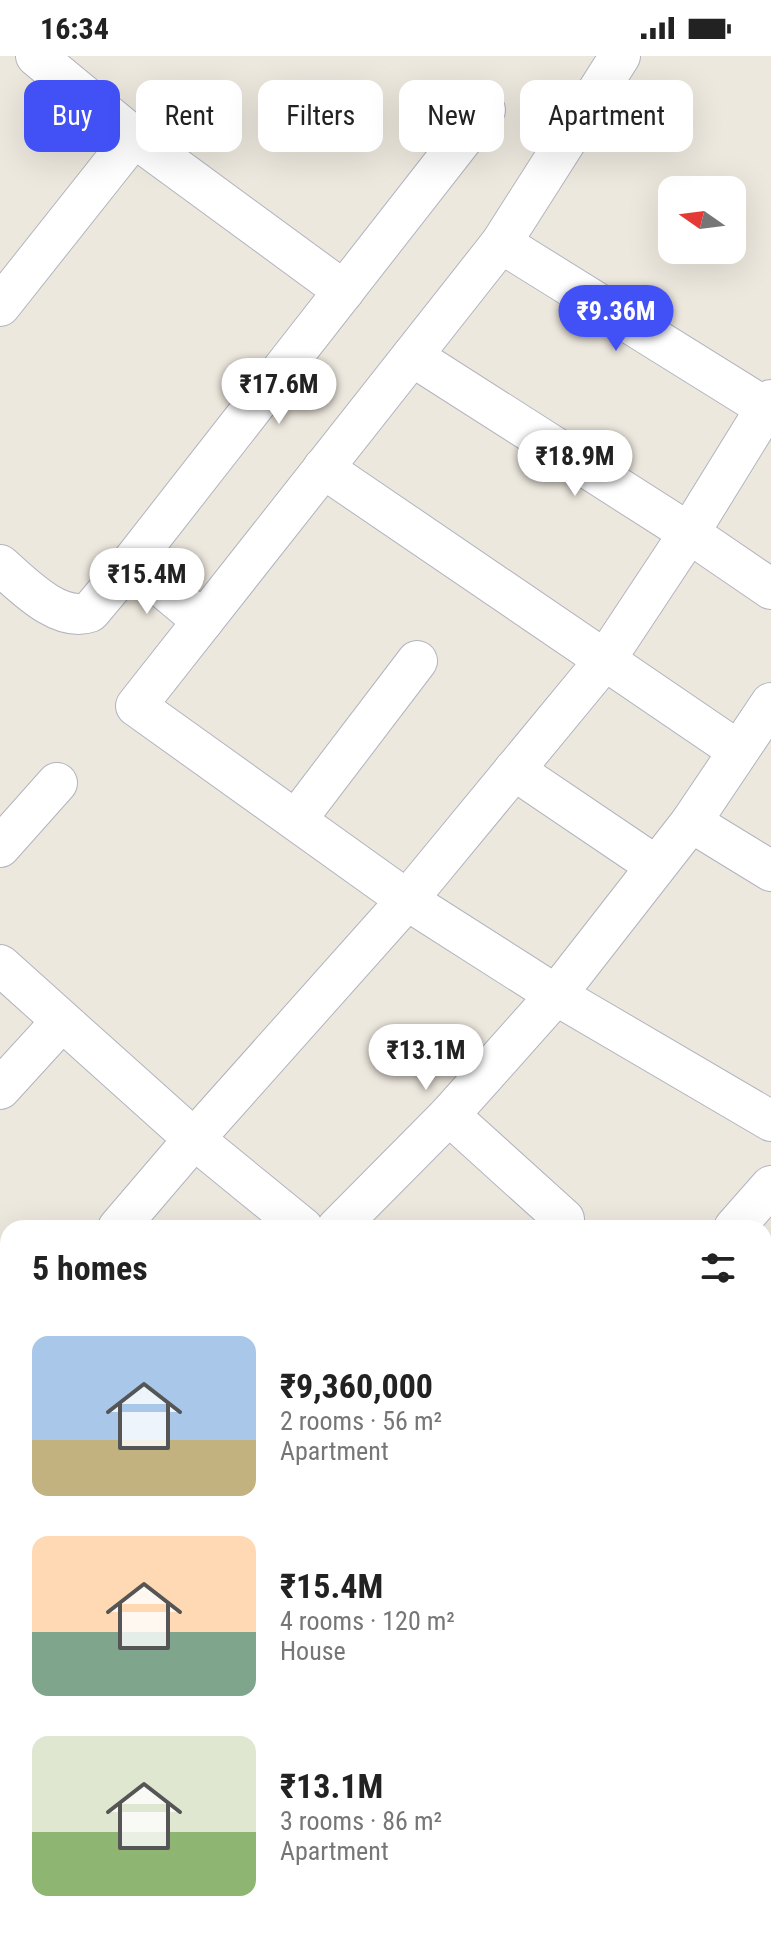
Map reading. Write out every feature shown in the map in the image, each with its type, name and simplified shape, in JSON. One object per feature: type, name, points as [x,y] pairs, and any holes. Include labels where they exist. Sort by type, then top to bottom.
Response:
[{"type":"street","points":[[36,56],[134,137],[344,291]]},
{"type":"street","points":[[620,56],[501,243],[136,706],[407,900],[556,995],[771,1121]]},
{"type":"street","points":[[0,306],[134,137]]},
{"type":"street","points":[[0,565],[61,611],[81,615],[101,602],[452,152]]},
{"type":"street","points":[[125,1220],[407,900],[605,660],[689,533],[768,404],[501,243]]},
{"type":"street","points":[[412,356],[771,589]]},
{"type":"street","points":[[323,468],[737,750]]},
{"type":"street","points":[[132,562],[203,621]]},
{"type":"street","points":[[296,820],[417,661]]},
{"type":"street","points":[[345,1220],[449,1115],[556,995],[691,822],[771,703]]},
{"type":"street","points":[[514,770],[656,866]]},
{"type":"street","points":[[0,847],[57,783]]},
{"type":"street","points":[[691,822],[771,871]]},
{"type":"street","points":[[0,965],[194,1139],[293,1220]]},
{"type":"street","points":[[0,1089],[62,1021]]},
{"type":"street","points":[[449,1115],[564,1219]]},
{"type":"street","points":[[741,1220],[771,1186]]}]
